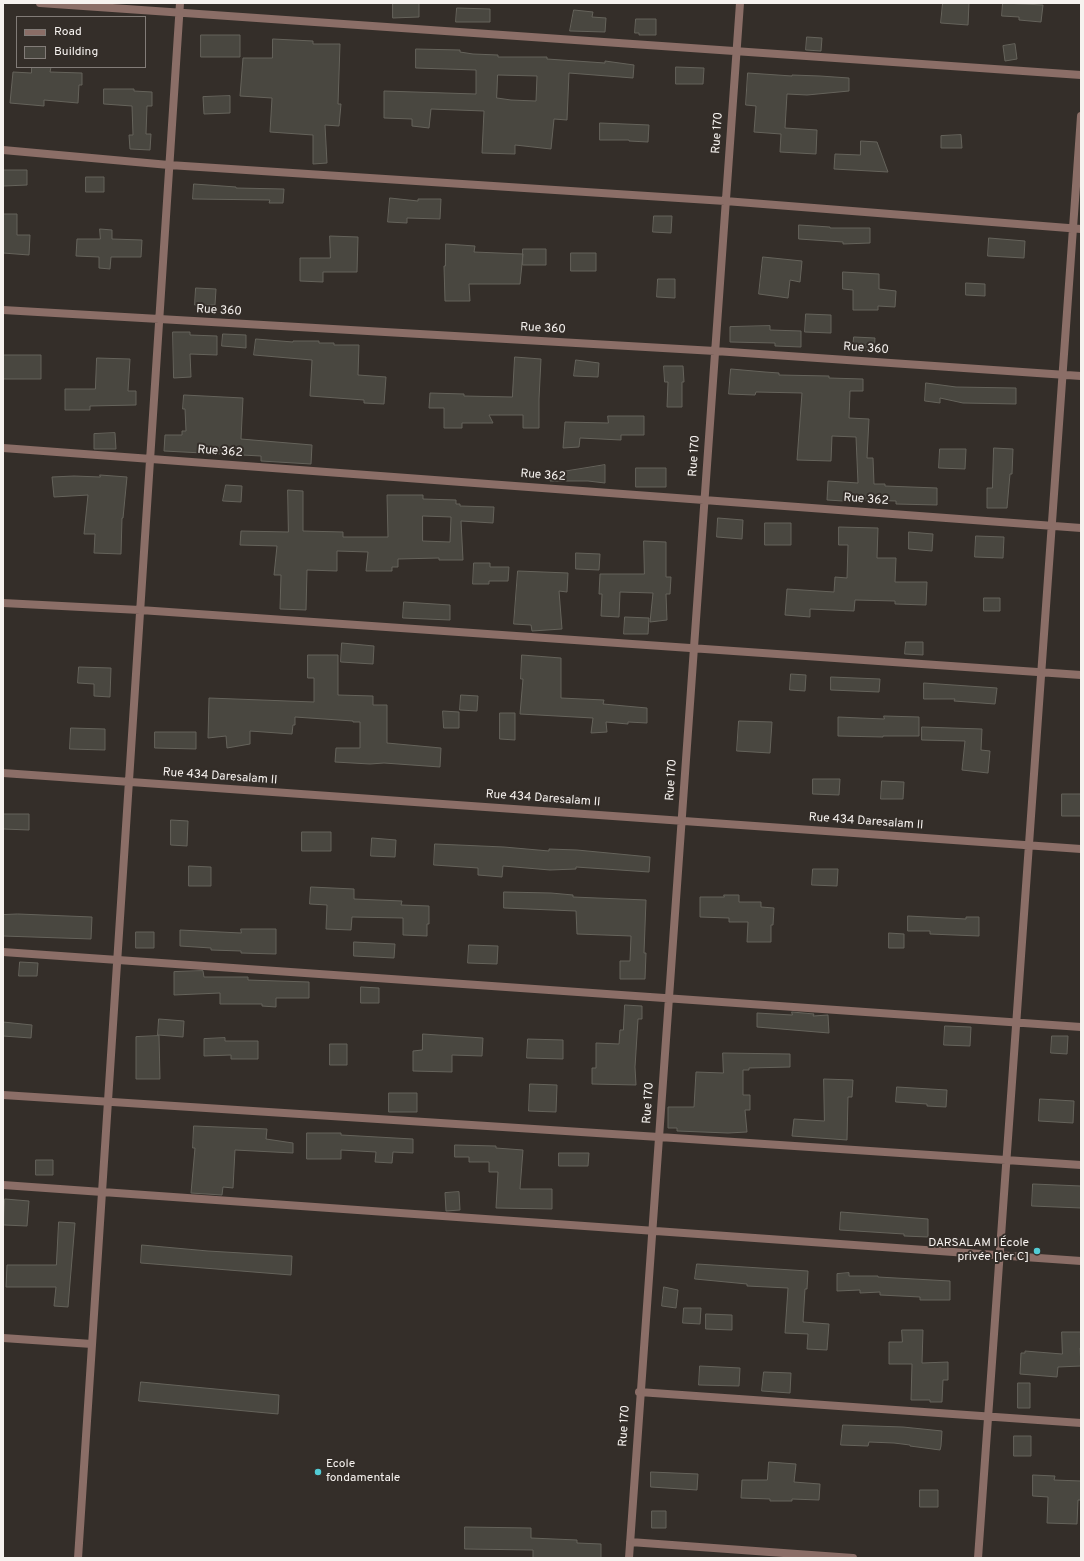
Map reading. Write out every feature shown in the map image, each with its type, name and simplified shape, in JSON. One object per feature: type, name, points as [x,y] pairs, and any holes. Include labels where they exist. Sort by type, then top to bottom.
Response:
[{"type":"street","points":[[40,3],[1081,75]]},
{"type":"street","points":[[78,1558],[180,3]]},
{"type":"street","name":"Rue 170","points":[[629,1558],[639,1392],[659,1137],[740,3]]},
{"type":"street","points":[[978,1558],[1063,374],[1077,229],[1081,116]]},
{"type":"street","points":[[3,150],[169,165],[725,201],[1077,229]]},
{"type":"street","name":"Rue 360","points":[[3,310],[715,351],[1081,376]]},
{"type":"street","name":"Rue 362","points":[[3,448],[1081,528]]},
{"type":"street","points":[[3,603],[140,610],[1081,675]]},
{"type":"street","name":"Rue 434 Daresalam II","points":[[3,773],[1081,849]]},
{"type":"street","points":[[3,952],[1081,1027]]},
{"type":"street","points":[[3,1095],[1081,1165]]},
{"type":"street","points":[[3,1185],[1081,1261]]},
{"type":"street","points":[[3,1338],[92,1344]]},
{"type":"street","points":[[639,1392],[1081,1423]]},
{"type":"street","points":[[630,1542],[853,1558]]},
{"type":"building","points":[[393,3],[419,3],[419,17],[393,18]]},
{"type":"building","points":[[943,3],[969,3],[968,25],[941,23]]},
{"type":"building","points":[[1003,3],[1043,5],[1041,22],[1019,20],[1019,17],[1002,16]]},
{"type":"building","points":[[457,8],[490,9],[490,22],[456,22]]},
{"type":"building","points":[[574,10],[593,12],[592,17],[606,18],[605,32],[570,31]]},
{"type":"building","points":[[636,19],[656,19],[656,35],[639,35],[639,33],[635,33]]},
{"type":"building","points":[[201,35],[240,35],[240,57],[201,57]]},
{"type":"building","points":[[807,37],[822,38],[821,51],[806,50]]},
{"type":"building","points":[[273,39],[313,41],[313,44],[340,44],[338,104],[341,104],[339,126],[325,125],[327,163],[313,164],[313,135],[270,132],[272,98],[240,96],[243,58],[272,58]]},
{"type":"building","points":[[1015,44],[1017,59],[1005,61],[1003,46]]},
{"type":"building","points":[[416,49],[460,50],[460,52],[473,54],[498,55],[498,57],[547,57],[547,59],[605,63],[605,61],[634,65],[633,78],[569,73],[567,120],[554,119],[551,149],[515,145],[515,154],[482,153],[484,111],[431,109],[429,128],[412,126],[412,119],[384,118],[384,91],[476,94],[476,70],[416,68]],"holes":[[[498,75],[537,76],[536,101],[497,98]]]},
{"type":"building","points":[[676,67],[704,68],[703,84],[676,84]]},
{"type":"building","points":[[32,68],[51,68],[50,72],[82,73],[82,85],[79,85],[78,103],[44,100],[44,106],[10,103],[13,72],[31,73]]},
{"type":"building","points":[[748,73],[849,78],[849,91],[807,95],[787,94],[785,128],[817,130],[816,154],[780,152],[781,134],[754,132],[756,106],[746,105]]},
{"type":"building","points":[[104,89],[134,89],[134,91],[152,92],[152,106],[147,106],[146,134],[151,134],[150,150],[130,149],[129,135],[133,135],[132,106],[104,104]]},
{"type":"building","points":[[230,96],[230,113],[204,114],[203,97]]},
{"type":"building","points":[[600,123],[649,125],[648,142],[629,140],[600,140]]},
{"type":"building","points":[[961,135],[962,148],[941,148],[941,136]]},
{"type":"building","points":[[861,141],[877,142],[888,172],[834,169],[835,154],[860,155]]},
{"type":"building","points":[[4,170],[27,170],[27,185],[4,186]]},
{"type":"building","points":[[86,177],[104,177],[104,192],[86,192]]},
{"type":"building","points":[[194,184],[236,188],[284,189],[283,203],[269,203],[270,200],[193,199]]},
{"type":"building","points":[[390,198],[418,201],[418,199],[441,199],[440,219],[407,218],[407,223],[388,222]]},
{"type":"building","points":[[3,214],[17,214],[17,235],[30,235],[29,255],[3,253]]},
{"type":"building","points":[[654,216],[672,216],[671,233],[653,232]]},
{"type":"building","points":[[799,225],[830,228],[870,228],[870,243],[843,244],[843,242],[799,239]]},
{"type":"building","points":[[100,229],[112,230],[112,239],[142,240],[141,257],[111,257],[110,269],[99,268],[99,257],[76,256],[77,239],[100,239]]},
{"type":"building","points":[[330,236],[358,237],[357,272],[323,272],[323,282],[300,281],[300,258],[330,258]]},
{"type":"building","points":[[989,238],[1025,241],[1024,258],[988,256]]},
{"type":"building","points":[[446,244],[475,246],[474,252],[523,254],[520,284],[469,284],[470,301],[445,301],[444,266]]},
{"type":"building","points":[[523,249],[546,249],[546,265],[523,265]]},
{"type":"building","points":[[571,253],[596,253],[596,271],[571,271]]},
{"type":"building","points":[[763,257],[802,261],[800,282],[790,280],[788,298],[759,294]]},
{"type":"building","points":[[843,272],[879,274],[879,289],[896,291],[895,307],[878,306],[878,310],[853,310],[853,290],[843,289]]},
{"type":"building","points":[[658,279],[675,279],[675,298],[657,297]]},
{"type":"building","points":[[966,283],[985,284],[985,296],[966,295]]},
{"type":"building","points":[[196,288],[216,289],[215,305],[195,305]]},
{"type":"building","points":[[806,314],[831,315],[831,333],[805,332]]},
{"type":"building","points":[[770,326],[770,330],[801,331],[801,347],[775,346],[775,343],[730,342],[730,327]]},
{"type":"building","points":[[173,332],[190,332],[190,335],[217,336],[217,355],[190,354],[191,377],[174,378]]},
{"type":"building","points":[[223,334],[246,335],[246,348],[222,346]]},
{"type":"building","points":[[854,337],[875,338],[874,351],[853,350]]},
{"type":"building","points":[[256,339],[293,342],[319,341],[319,343],[334,343],[334,345],[359,345],[358,375],[386,377],[384,404],[364,403],[364,400],[310,396],[312,360],[254,355]]},
{"type":"building","points":[[3,355],[41,355],[41,379],[3,379]]},
{"type":"building","points":[[515,357],[541,359],[539,428],[523,428],[523,415],[489,415],[493,423],[462,423],[462,428],[444,428],[444,408],[429,408],[430,393],[464,394],[464,396],[512,397]]},
{"type":"building","points":[[97,358],[130,359],[128,391],[136,391],[136,405],[90,406],[90,410],[65,410],[65,389],[95,389]]},
{"type":"building","points":[[576,360],[599,363],[598,377],[574,376]]},
{"type":"building","points":[[664,366],[683,366],[684,382],[682,382],[682,407],[667,407],[668,382],[665,382]]},
{"type":"building","points":[[731,369],[779,373],[779,375],[829,376],[829,378],[863,379],[863,391],[850,391],[849,418],[869,419],[867,458],[873,458],[874,484],[885,484],[885,486],[937,488],[937,505],[896,504],[896,501],[861,500],[860,502],[827,500],[828,481],[858,483],[856,437],[832,436],[831,461],[797,460],[802,393],[756,392],[755,395],[729,394]]},
{"type":"building","points":[[926,383],[956,387],[1016,388],[1016,404],[963,403],[940,398],[940,403],[925,401]]},
{"type":"building","points":[[184,395],[243,398],[241,439],[312,445],[311,464],[261,461],[261,456],[164,451],[165,435],[182,435],[182,431],[186,431],[185,409],[183,409]]},
{"type":"building","points":[[608,416],[644,416],[644,435],[621,435],[621,440],[580,438],[579,447],[563,448],[565,422],[608,423]]},
{"type":"building","points":[[115,433],[116,449],[94,449],[94,434]]},
{"type":"building","points":[[994,448],[1013,449],[1012,474],[1010,474],[1007,508],[987,508],[987,488],[992,488]]},
{"type":"building","points":[[940,449],[966,449],[965,469],[939,468]]},
{"type":"building","points":[[605,465],[605,483],[588,481],[550,481],[550,474]]},
{"type":"building","points":[[636,468],[666,468],[666,487],[636,487]]},
{"type":"building","points":[[100,475],[127,477],[122,518],[121,554],[94,553],[95,534],[84,534],[88,495],[54,497],[52,477],[100,477]]},
{"type":"building","points":[[226,485],[242,486],[241,502],[223,501]]},
{"type":"building","points":[[288,490],[303,491],[303,531],[343,532],[343,537],[388,537],[387,495],[423,495],[423,499],[456,500],[456,504],[460,504],[460,506],[494,507],[493,523],[461,521],[463,560],[439,560],[439,558],[398,559],[398,567],[392,567],[392,571],[366,571],[368,552],[337,551],[337,571],[307,570],[306,610],[280,609],[281,575],[274,575],[277,546],[240,545],[241,531],[288,532]],"holes":[[[423,516],[451,517],[450,542],[423,541]]]},
{"type":"building","points":[[718,518],[743,520],[742,539],[717,537]]},
{"type":"building","points":[[765,523],[791,523],[791,545],[765,545]]},
{"type":"building","points":[[839,527],[878,528],[877,558],[896,558],[895,582],[927,582],[926,605],[895,604],[895,601],[855,600],[854,611],[810,609],[810,617],[785,615],[787,589],[834,592],[835,577],[847,578],[848,545],[839,545]]},
{"type":"building","points":[[909,532],[933,534],[932,551],[909,549]]},
{"type":"building","points":[[976,536],[1004,537],[1003,558],[975,557]]},
{"type":"building","points":[[644,541],[666,542],[666,577],[671,577],[670,594],[666,594],[667,620],[650,622],[653,593],[620,592],[619,617],[601,616],[602,594],[599,594],[600,574],[644,574]]},
{"type":"building","points":[[576,553],[600,554],[599,570],[576,569]]},
{"type":"building","points":[[474,563],[490,563],[490,567],[509,567],[508,581],[489,581],[489,584],[473,584]]},
{"type":"building","points":[[518,571],[568,573],[567,592],[559,591],[562,629],[532,631],[531,625],[514,624]]},
{"type":"building","points":[[984,598],[1000,598],[1000,611],[984,611]]},
{"type":"building","points":[[404,602],[450,605],[450,620],[403,618]]},
{"type":"building","points":[[625,617],[649,618],[648,634],[624,634]]},
{"type":"building","points":[[906,642],[923,642],[923,655],[905,654]]},
{"type":"building","points":[[342,643],[374,646],[373,664],[341,662]]},
{"type":"building","points":[[308,655],[338,655],[338,695],[373,696],[373,705],[387,705],[387,743],[441,748],[440,767],[384,763],[370,764],[335,762],[336,748],[360,748],[360,722],[353,721],[295,717],[295,725],[293,725],[292,734],[250,731],[250,744],[227,748],[226,736],[208,738],[209,698],[314,702],[314,678],[308,678]]},
{"type":"building","points":[[522,655],[561,658],[561,698],[604,700],[603,704],[647,708],[647,723],[628,722],[628,724],[606,722],[607,732],[591,733],[593,718],[520,714],[523,679],[521,679]]},
{"type":"building","points":[[79,667],[111,668],[110,697],[94,696],[94,684],[78,683]]},
{"type":"building","points":[[791,674],[806,675],[805,691],[790,690]]},
{"type":"building","points":[[831,677],[880,679],[879,692],[831,690]]},
{"type":"building","points":[[924,683],[997,688],[995,704],[954,701],[955,699],[924,699]]},
{"type":"building","points":[[461,695],[478,696],[477,711],[460,710]]},
{"type":"building","points":[[443,711],[459,712],[459,728],[444,728]]},
{"type":"building","points":[[500,713],[515,713],[515,740],[500,739]]},
{"type":"building","points":[[884,716],[919,717],[919,736],[838,736],[838,717],[884,719]]},
{"type":"building","points":[[739,721],[772,722],[770,753],[737,751]]},
{"type":"building","points":[[922,727],[982,729],[981,750],[990,751],[988,773],[962,770],[965,741],[922,740]]},
{"type":"building","points":[[71,728],[105,729],[105,750],[70,749]]},
{"type":"building","points":[[155,732],[196,732],[196,749],[155,748]]},
{"type":"building","points":[[813,779],[840,779],[839,795],[813,794]]},
{"type":"building","points":[[882,781],[904,782],[903,799],[881,799]]},
{"type":"building","points":[[1062,794],[1081,794],[1081,816],[1062,816]]},
{"type":"building","points":[[3,814],[29,814],[29,830],[3,829]]},
{"type":"building","points":[[171,820],[188,821],[187,846],[171,845]]},
{"type":"building","points":[[302,832],[331,832],[331,851],[302,851]]},
{"type":"building","points":[[372,838],[396,840],[395,857],[371,856]]},
{"type":"building","points":[[435,844],[504,847],[549,851],[549,849],[577,850],[650,857],[649,872],[576,867],[576,869],[550,870],[503,866],[502,877],[478,875],[478,868],[434,865]]},
{"type":"building","points":[[189,866],[211,867],[211,886],[189,886]]},
{"type":"building","points":[[813,869],[838,869],[837,886],[812,885]]},
{"type":"building","points":[[311,887],[354,889],[354,899],[402,901],[401,905],[429,906],[427,936],[403,935],[403,918],[352,917],[351,930],[326,929],[327,905],[310,904]]},
{"type":"building","points":[[504,892],[551,893],[573,895],[573,897],[646,900],[644,953],[646,953],[645,979],[620,979],[620,961],[630,961],[631,936],[577,934],[576,911],[504,908]]},
{"type":"building","points":[[724,895],[739,895],[739,902],[761,902],[761,907],[774,908],[773,925],[771,925],[771,942],[747,942],[748,922],[729,922],[729,918],[700,917],[700,897],[724,897]]},
{"type":"building","points":[[18,914],[92,917],[91,939],[3,936],[3,915]]},
{"type":"building","points":[[908,916],[966,919],[966,917],[979,917],[979,936],[930,934],[930,931],[908,931]]},
{"type":"building","points":[[241,929],[276,929],[276,954],[241,953],[241,951],[211,950],[211,948],[180,946],[180,930],[241,933]]},
{"type":"building","points":[[136,932],[154,932],[154,948],[136,948]]},
{"type":"building","points":[[889,933],[904,934],[904,948],[889,948]]},
{"type":"building","points":[[354,942],[395,944],[394,958],[354,956]]},
{"type":"building","points":[[469,945],[498,946],[497,964],[468,963]]},
{"type":"building","points":[[20,962],[38,963],[37,976],[19,976]]},
{"type":"building","points":[[203,971],[204,977],[248,977],[248,980],[309,982],[309,998],[276,998],[276,1007],[262,1006],[262,1004],[220,1004],[220,993],[174,995],[174,972]]},
{"type":"building","points":[[361,987],[379,988],[379,1003],[361,1003]]},
{"type":"building","points":[[625,1005],[642,1006],[642,1019],[638,1019],[635,1067],[636,1085],[592,1084],[592,1068],[596,1068],[596,1043],[619,1044],[620,1030],[623,1030]]},
{"type":"building","points":[[792,1012],[814,1014],[813,1016],[828,1015],[829,1033],[757,1027],[757,1013],[792,1015]]},
{"type":"building","points":[[159,1019],[184,1021],[183,1037],[158,1035]]},
{"type":"building","points":[[3,1022],[32,1025],[31,1038],[3,1036]]},
{"type":"building","points":[[945,1026],[971,1027],[970,1046],[944,1045]]},
{"type":"building","points":[[423,1034],[483,1038],[482,1056],[452,1055],[452,1072],[413,1071],[413,1051],[422,1050]]},
{"type":"building","points":[[159,1036],[160,1079],[136,1079],[136,1037]]},
{"type":"building","points":[[1052,1036],[1068,1036],[1067,1054],[1051,1053]]},
{"type":"building","points":[[225,1038],[225,1041],[258,1041],[258,1059],[231,1059],[231,1055],[204,1056],[204,1039]]},
{"type":"building","points":[[528,1039],[563,1040],[563,1059],[527,1058]]},
{"type":"building","points":[[330,1044],[347,1044],[347,1065],[330,1065]]},
{"type":"building","points":[[723,1053],[790,1054],[790,1067],[749,1068],[749,1070],[743,1070],[743,1095],[750,1095],[750,1110],[745,1110],[747,1132],[728,1133],[677,1131],[677,1128],[668,1128],[668,1107],[694,1107],[696,1072],[723,1073]]},
{"type":"building","points":[[824,1079],[853,1080],[852,1097],[848,1097],[847,1140],[792,1136],[794,1119],[824,1121]]},
{"type":"building","points":[[530,1084],[557,1085],[556,1112],[529,1111]]},
{"type":"building","points":[[897,1087],[947,1090],[946,1107],[896,1102]]},
{"type":"building","points":[[389,1093],[417,1093],[417,1112],[389,1112]]},
{"type":"building","points":[[1040,1099],[1074,1101],[1073,1123],[1039,1121]]},
{"type":"building","points":[[194,1126],[267,1129],[266,1139],[293,1143],[293,1153],[235,1150],[233,1188],[223,1187],[222,1195],[191,1193],[195,1148],[193,1148]]},
{"type":"building","points":[[307,1133],[341,1133],[341,1135],[413,1139],[413,1153],[393,1152],[392,1163],[375,1162],[376,1152],[341,1150],[341,1159],[307,1159]]},
{"type":"building","points":[[455,1145],[496,1146],[496,1148],[523,1150],[520,1189],[552,1189],[552,1209],[496,1208],[498,1172],[489,1172],[489,1162],[469,1162],[469,1157],[455,1157]]},
{"type":"building","points":[[559,1153],[589,1153],[588,1166],[559,1166]]},
{"type":"building","points":[[36,1160],[53,1160],[53,1175],[36,1175]]},
{"type":"building","points":[[1033,1184],[1081,1186],[1081,1208],[1032,1206]]},
{"type":"building","points":[[459,1192],[460,1210],[446,1211],[445,1193]]},
{"type":"building","points":[[5,1199],[29,1201],[27,1226],[4,1225]]},
{"type":"building","points":[[841,1212],[928,1219],[928,1237],[840,1230]]},
{"type":"building","points":[[59,1222],[75,1223],[68,1307],[54,1306],[56,1287],[6,1287],[7,1265],[56,1265]]},
{"type":"building","points":[[142,1245],[292,1256],[291,1275],[141,1263]]},
{"type":"building","points":[[697,1264],[808,1271],[807,1289],[805,1289],[803,1322],[829,1324],[827,1350],[807,1349],[808,1334],[785,1333],[788,1288],[747,1286],[747,1284],[695,1279]]},
{"type":"building","points":[[849,1273],[849,1276],[878,1276],[950,1281],[950,1300],[920,1300],[920,1297],[880,1295],[880,1292],[860,1293],[860,1290],[837,1291],[837,1274]]},
{"type":"building","points":[[664,1287],[678,1290],[676,1308],[662,1306]]},
{"type":"building","points":[[684,1308],[701,1308],[700,1324],[683,1323]]},
{"type":"building","points":[[706,1314],[732,1315],[732,1330],[706,1329]]},
{"type":"building","points":[[902,1330],[923,1330],[922,1363],[948,1362],[948,1380],[943,1380],[942,1402],[930,1402],[930,1400],[911,1400],[912,1364],[889,1364],[889,1342],[902,1342]]},
{"type":"building","points":[[1062,1332],[1081,1332],[1081,1366],[1058,1367],[1057,1377],[1020,1374],[1021,1353],[1025,1353],[1025,1351],[1062,1354]]},
{"type":"building","points":[[700,1366],[740,1368],[739,1386],[699,1385]]},
{"type":"building","points":[[764,1372],[791,1373],[790,1393],[762,1391]]},
{"type":"building","points":[[141,1382],[279,1395],[278,1414],[139,1401]]},
{"type":"building","points":[[1018,1383],[1030,1383],[1030,1408],[1018,1408]]},
{"type":"building","points":[[843,1425],[903,1427],[942,1431],[941,1446],[940,1450],[894,1443],[869,1442],[868,1446],[841,1445]]},
{"type":"building","points":[[1014,1436],[1031,1436],[1031,1456],[1014,1456]]},
{"type":"building","points":[[769,1462],[796,1464],[794,1482],[820,1484],[819,1500],[792,1499],[792,1501],[770,1501],[770,1499],[741,1498],[742,1480],[767,1480]]},
{"type":"building","points":[[651,1472],[698,1474],[697,1490],[651,1487]]},
{"type":"building","points":[[1033,1475],[1055,1476],[1054,1480],[1081,1481],[1081,1500],[1078,1500],[1077,1524],[1047,1523],[1048,1497],[1033,1496]]},
{"type":"building","points":[[920,1490],[938,1490],[938,1507],[920,1507]]},
{"type":"building","points":[[652,1511],[666,1511],[666,1528],[652,1528]]},
{"type":"building","points":[[465,1527],[531,1528],[531,1538],[577,1540],[577,1543],[601,1544],[601,1558],[533,1558],[533,1550],[465,1549]]},
{"type":"place","name":"DARSALAM I École privée [1er C]","points":[[1037,1251]]},
{"type":"place","name":"Ecole fondamentale","points":[[318,1472]]}]
